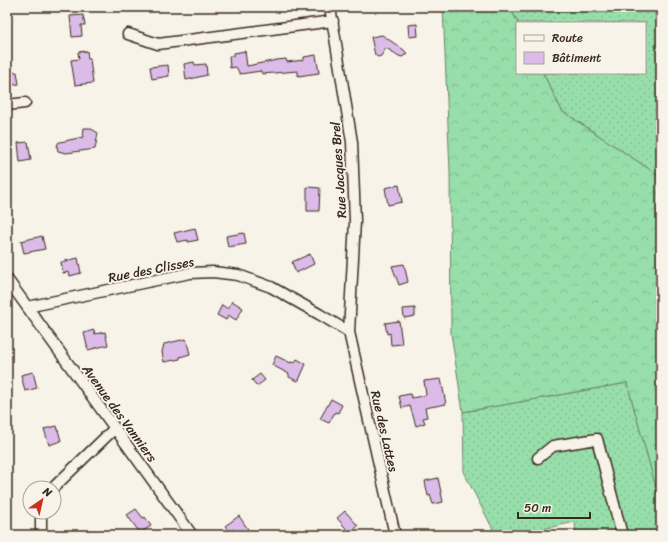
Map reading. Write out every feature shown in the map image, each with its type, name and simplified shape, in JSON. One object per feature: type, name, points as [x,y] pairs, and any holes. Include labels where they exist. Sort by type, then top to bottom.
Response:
[{"type":"street","name":"Rue Jacques Brel","points":[[330,7],[352,142],[355,221],[349,332]]},
{"type":"street","points":[[128,34],[158,44],[333,21]]},
{"type":"street","points":[[7,105],[25,103]]},
{"type":"street","name":"Rue des Clisses","points":[[27,307],[190,272],[213,272],[238,275],[271,287],[349,332]]},
{"type":"street","points":[[7,279],[27,307]]},
{"type":"street","name":"Avenue des Vanniers","points":[[27,307],[192,535]]},
{"type":"street","name":"Rue des Lattes","points":[[349,332],[395,535]]},
{"type":"street","points":[[60,480],[115,428]]},
{"type":"street","points":[[538,458],[553,446],[597,439],[622,535]]},
{"type":"street","points":[[41,520],[43,535]]},
{"type":"green space","points":[[443,7],[510,7],[518,22],[516,22],[516,74],[544,74],[562,111],[661,177],[661,498],[659,498],[627,383],[463,412],[451,333],[450,172]]},
{"type":"green space","points":[[510,7],[661,7],[661,177],[562,111],[544,74],[646,74],[646,22],[518,22]]},
{"type":"green space","points":[[627,383],[659,498],[661,498],[661,535],[576,535],[575,522],[516,535],[496,535],[464,473],[463,412]]},
{"type":"building","points":[[83,15],[85,25],[81,25],[82,36],[72,37],[70,16]]},
{"type":"building","points":[[417,24],[418,36],[409,37],[408,25]]},
{"type":"building","points":[[382,35],[404,50],[407,54],[402,57],[386,48],[381,56],[378,57],[375,55],[371,37]]},
{"type":"building","points":[[87,51],[88,59],[90,59],[93,83],[75,85],[71,60],[79,59],[78,52]]},
{"type":"building","points":[[245,51],[247,66],[286,59],[287,62],[304,60],[304,57],[316,55],[319,73],[298,76],[298,71],[262,74],[261,71],[240,74],[236,67],[230,68],[229,56],[234,56],[234,53]]},
{"type":"building","points":[[194,62],[195,65],[206,64],[207,75],[186,80],[184,64]]},
{"type":"building","points":[[168,65],[169,76],[152,79],[150,67]]},
{"type":"building","points":[[17,72],[19,84],[7,86],[7,73]]},
{"type":"building","points":[[84,128],[90,128],[98,133],[95,149],[66,153],[58,151],[58,143],[83,137]]},
{"type":"building","points":[[28,142],[31,160],[20,162],[18,143]]},
{"type":"building","points":[[399,185],[402,202],[388,205],[385,188]]},
{"type":"building","points":[[307,187],[320,188],[319,211],[307,211]]},
{"type":"building","points":[[195,228],[198,240],[177,242],[174,233]]},
{"type":"building","points":[[244,233],[246,244],[228,247],[226,236]]},
{"type":"building","points":[[42,236],[45,249],[24,253],[21,241]]},
{"type":"building","points":[[310,254],[314,264],[296,273],[292,262]]},
{"type":"building","points":[[78,258],[81,273],[70,276],[69,272],[63,273],[61,262]]},
{"type":"building","points":[[404,264],[408,282],[399,285],[392,266]]},
{"type":"building","points":[[232,301],[243,308],[236,320],[228,315],[226,320],[217,315],[222,305],[228,309]]},
{"type":"building","points":[[415,308],[415,316],[404,318],[403,309]]},
{"type":"building","points":[[399,321],[402,344],[391,345],[390,333],[387,334],[385,323]]},
{"type":"building","points":[[94,330],[95,334],[105,332],[108,345],[88,350],[84,333]]},
{"type":"building","points":[[186,339],[190,354],[180,357],[180,359],[164,362],[162,352],[164,344]]},
{"type":"building","points":[[276,356],[291,363],[295,363],[297,359],[306,364],[299,380],[297,381],[289,377],[289,374],[272,365]]},
{"type":"building","points":[[33,372],[37,388],[25,391],[21,375]]},
{"type":"building","points":[[260,374],[265,380],[257,386],[252,380]]},
{"type":"building","points":[[441,379],[446,404],[425,408],[427,417],[423,418],[425,423],[416,426],[410,406],[402,408],[399,396],[410,394],[412,398],[426,395],[424,381]]},
{"type":"building","points":[[331,399],[342,405],[338,413],[335,412],[329,423],[320,419]]},
{"type":"building","points":[[57,426],[61,441],[49,445],[44,429]]},
{"type":"building","points":[[438,478],[443,502],[433,504],[430,495],[428,496],[425,481]]},
{"type":"building","points":[[136,509],[143,518],[145,517],[151,526],[140,533],[127,515]]},
{"type":"building","points":[[345,511],[358,526],[350,533],[337,518]]},
{"type":"building","points":[[239,516],[252,535],[238,535],[233,529],[230,532],[225,526]]}]
